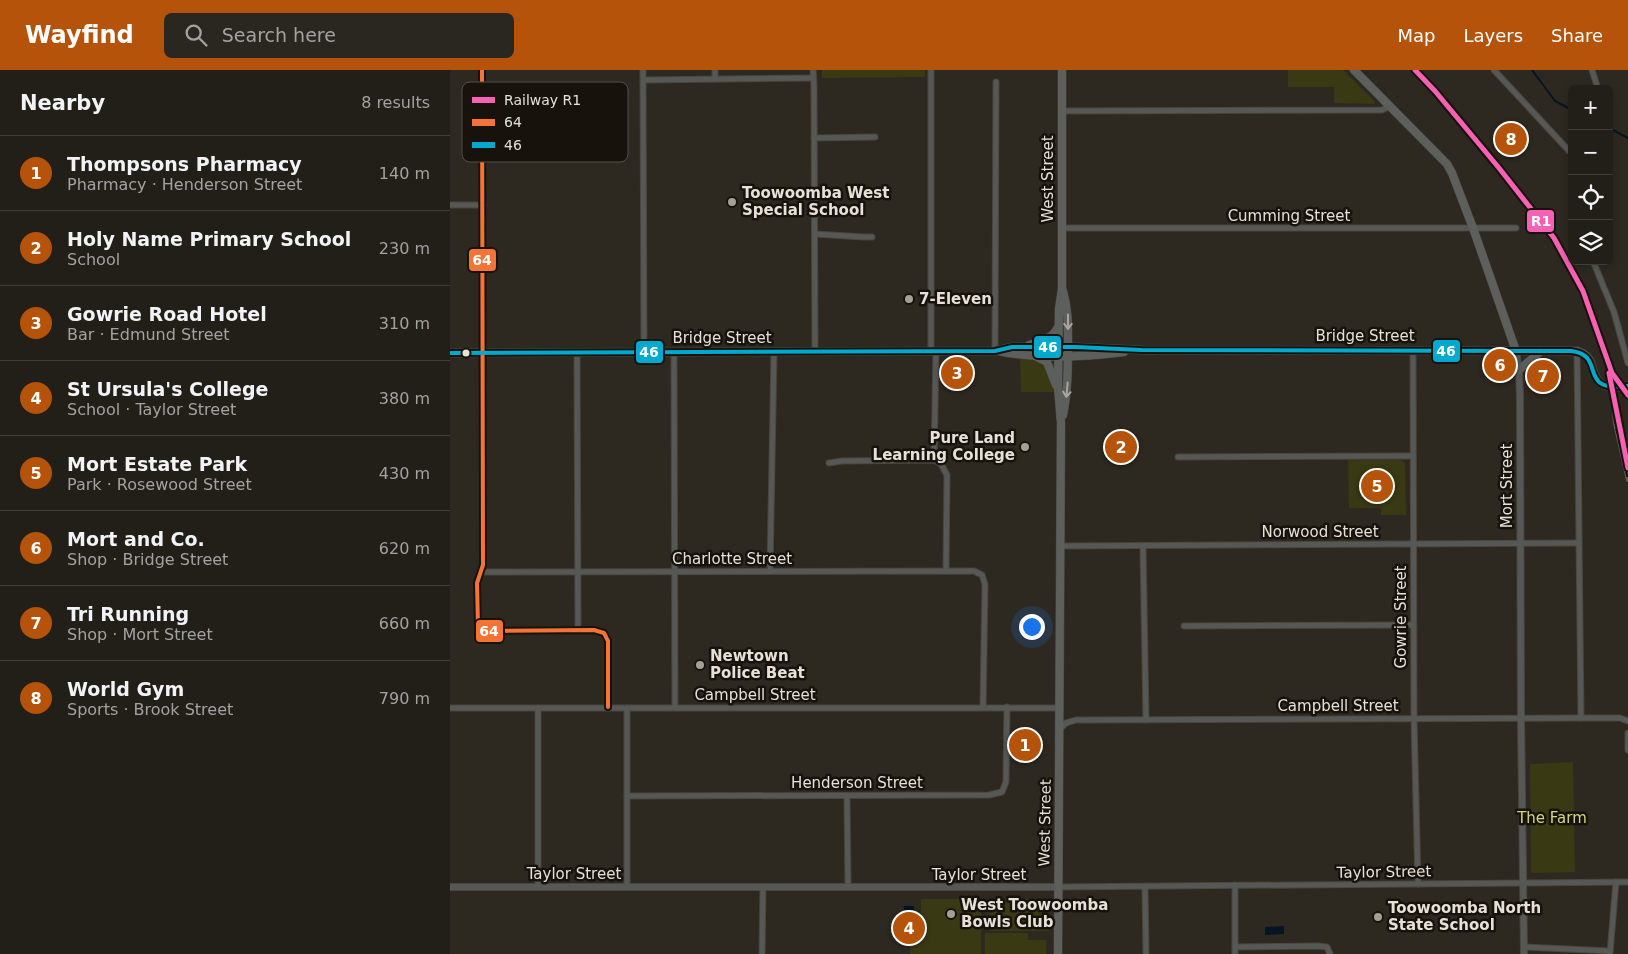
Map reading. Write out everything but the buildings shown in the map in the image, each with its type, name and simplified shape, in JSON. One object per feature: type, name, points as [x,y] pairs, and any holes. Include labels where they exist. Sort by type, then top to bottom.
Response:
[{"type":"main road","name":"West Street","points":[[1058,954],[1061,423],[1058,399],[1059,326],[1062,289],[1062,70]]},
{"type":"main road","name":"Mort Street","points":[[1354,70],[1447,164],[1452,173],[1516,350]]},
{"type":"main road","name":"West Street","points":[[1061,423],[1067,398],[1068,356],[1068,308],[1062,289]]},
{"type":"main road","points":[[1012,347],[1032,344],[1048,338],[1055,334],[1059,326]]},
{"type":"main road","name":"Bridge Street","points":[[995,351],[1012,347],[1059,351],[1068,356],[1102,355],[1141,350]]},
{"type":"main road","name":"Bridge Street","points":[[450,353],[995,351],[1034,356],[1059,351],[1068,347],[1105,347],[1141,350],[1577,351]]},
{"type":"main road","points":[[1519,370],[1541,351]]},
{"type":"main road","points":[[1577,351],[1589,358],[1595,379],[1599,383],[1607,386],[1628,386]]},
{"type":"main road","points":[[1034,356],[1044,360],[1049,365],[1056,382],[1058,399]]},
{"type":"street","points":[[643,70],[644,352]]},
{"type":"street","points":[[715,70],[715,79]]},
{"type":"street","points":[[813,70],[815,351]]},
{"type":"street","points":[[931,70],[934,460]]},
{"type":"street","points":[[1494,70],[1568,150]]},
{"type":"street","points":[[1592,70],[1597,85]]},
{"type":"street","points":[[643,80],[813,78]]},
{"type":"street","points":[[995,351],[996,82]]},
{"type":"street","points":[[1062,111],[1382,110],[1390,106]]},
{"type":"street","points":[[814,138],[875,137]]},
{"type":"street","points":[[482,162],[484,565],[476,583],[478,627],[485,631],[594,630],[604,633],[608,641],[608,708]]},
{"type":"street","points":[[450,205],[482,205]]},
{"type":"street","name":"Cumming Street","points":[[1062,228],[1516,228]]},
{"type":"street","points":[[815,234],[864,238],[872,236]]},
{"type":"street","points":[[1595,265],[1614,312],[1628,363]]},
{"type":"street","name":"Gowrie Street","points":[[1413,350],[1413,625],[1418,884]]},
{"type":"street","name":"Mort Street","points":[[1516,350],[1519,370],[1524,950]]},
{"type":"street","points":[[1577,351],[1581,718]]},
{"type":"street","points":[[577,352],[578,630]]},
{"type":"street","points":[[674,352],[675,708]]},
{"type":"street","points":[[770,572],[774,352]]},
{"type":"street","points":[[1178,457],[1412,456]]},
{"type":"street","points":[[829,463],[842,461],[934,460],[941,464],[947,475],[946,571]]},
{"type":"street","name":"Norwood Street","points":[[1061,546],[1579,543]]},
{"type":"street","points":[[1143,546],[1146,720]]},
{"type":"street","name":"Charlotte Street","points":[[481,572],[974,571],[982,575],[985,584],[982,707]]},
{"type":"street","points":[[1184,626],[1413,625]]},
{"type":"street","name":"Campbell Street","points":[[450,708],[1060,708]]},
{"type":"street","points":[[538,708],[538,887]]},
{"type":"street","points":[[626,708],[627,887]]},
{"type":"street","name":"Henderson Street","points":[[627,796],[989,795],[1002,792],[1006,782],[1006,708]]},
{"type":"street","name":"Campbell Street","points":[[1060,729],[1068,722],[1080,720],[1620,718],[1628,721]]},
{"type":"street","points":[[1628,733],[1628,750]]},
{"type":"street","points":[[847,796],[848,887]]},
{"type":"street","points":[[1524,950],[1610,952],[1616,882]]},
{"type":"street","name":"Taylor Street","points":[[450,886],[1145,887],[1628,882]]},
{"type":"street","points":[[1235,886],[1235,954]]},
{"type":"street","points":[[762,954],[763,887]]},
{"type":"street","points":[[1145,887],[1146,954]]},
{"type":"street","points":[[1235,947],[1318,946],[1327,947],[1330,954]]},
{"type":"green space","points":[[822,70],[925,70],[925,77],[822,78]]},
{"type":"green space","points":[[1288,70],[1343,70],[1375,102],[1374,104],[1334,103],[1334,87],[1288,87]]},
{"type":"green space","points":[[1020,359],[1036,361],[1045,366],[1054,392],[1021,392]]},
{"type":"green space","points":[[1348,460],[1401,460],[1405,463],[1406,515],[1381,515],[1381,509],[1378,508],[1349,508]]},
{"type":"green space","name":"The Farm","points":[[1573,762],[1575,872],[1531,873],[1530,764]]},
{"type":"green space","name":"West Toowoomba Bowls Club","points":[[921,899],[981,899],[981,954],[910,954],[910,932],[915,933],[915,929],[921,929]]},
{"type":"green space","points":[[989,899],[1046,899],[1049,903],[1049,931],[989,931]]},
{"type":"green space","points":[[985,933],[1028,933],[1028,940],[1046,940],[1046,954],[985,954]]},
{"type":"water","points":[[904,906],[914,906],[914,925],[904,925]]},
{"type":"water","points":[[1284,926],[1284,934],[1265,935],[1265,927]]},
{"type":"waterway","points":[[1532,70],[1555,101],[1568,108]]},
{"type":"waterway","points":[[1613,130],[1628,138]]},
{"type":"railway","points":[[1603,345],[1612,373],[1628,395]]},
{"type":"railway","points":[[1613,396],[1615,423],[1628,480]]},
{"type":"rail line","name":"R1","points":[[1415,70],[1435,91],[1499,168],[1554,238],[1583,291],[1612,373],[1628,395]]},
{"type":"rail line","name":"R1","points":[[1609,373],[1628,468]]},
{"type":"transit line","name":"64","points":[[482,70],[482,82]]},
{"type":"transit line","name":"64","points":[[482,162],[483,565],[477,583],[478,627],[485,631],[594,630],[604,633],[608,641],[608,707]]},
{"type":"transit line","name":"46","points":[[450,353],[995,351],[1012,347],[1141,350],[1571,351],[1582,354],[1588,359],[1596,379],[1602,384],[1612,387],[1628,386]]},
{"type":"place","name":"World Gym","points":[[1511,139]]},
{"type":"place","name":"Toowoomba West Special School","points":[[732,202]]},
{"type":"place","name":"7-Eleven","points":[[909,299]]},
{"type":"place","name":"Mort and Co.","points":[[1500,365]]},
{"type":"place","name":"Gowrie Road Hotel","points":[[957,373]]},
{"type":"place","name":"Tri Running","points":[[1543,376]]},
{"type":"place","name":"Pure Land Learning College","points":[[1025,447]]},
{"type":"place","name":"Holy Name Primary School","points":[[1121,447]]},
{"type":"place","name":"Mort Estate Park","points":[[1377,486]]},
{"type":"place","name":"Newtown Police Beat","points":[[700,665]]},
{"type":"place","name":"Thompsons Pharmacy","points":[[1025,745]]},
{"type":"place","name":"West Toowoomba Bowls Club","points":[[951,914]]},
{"type":"place","name":"Toowoomba North State School","points":[[1378,917]]},
{"type":"place","name":"St Ursula's College","points":[[909,928]]}]
